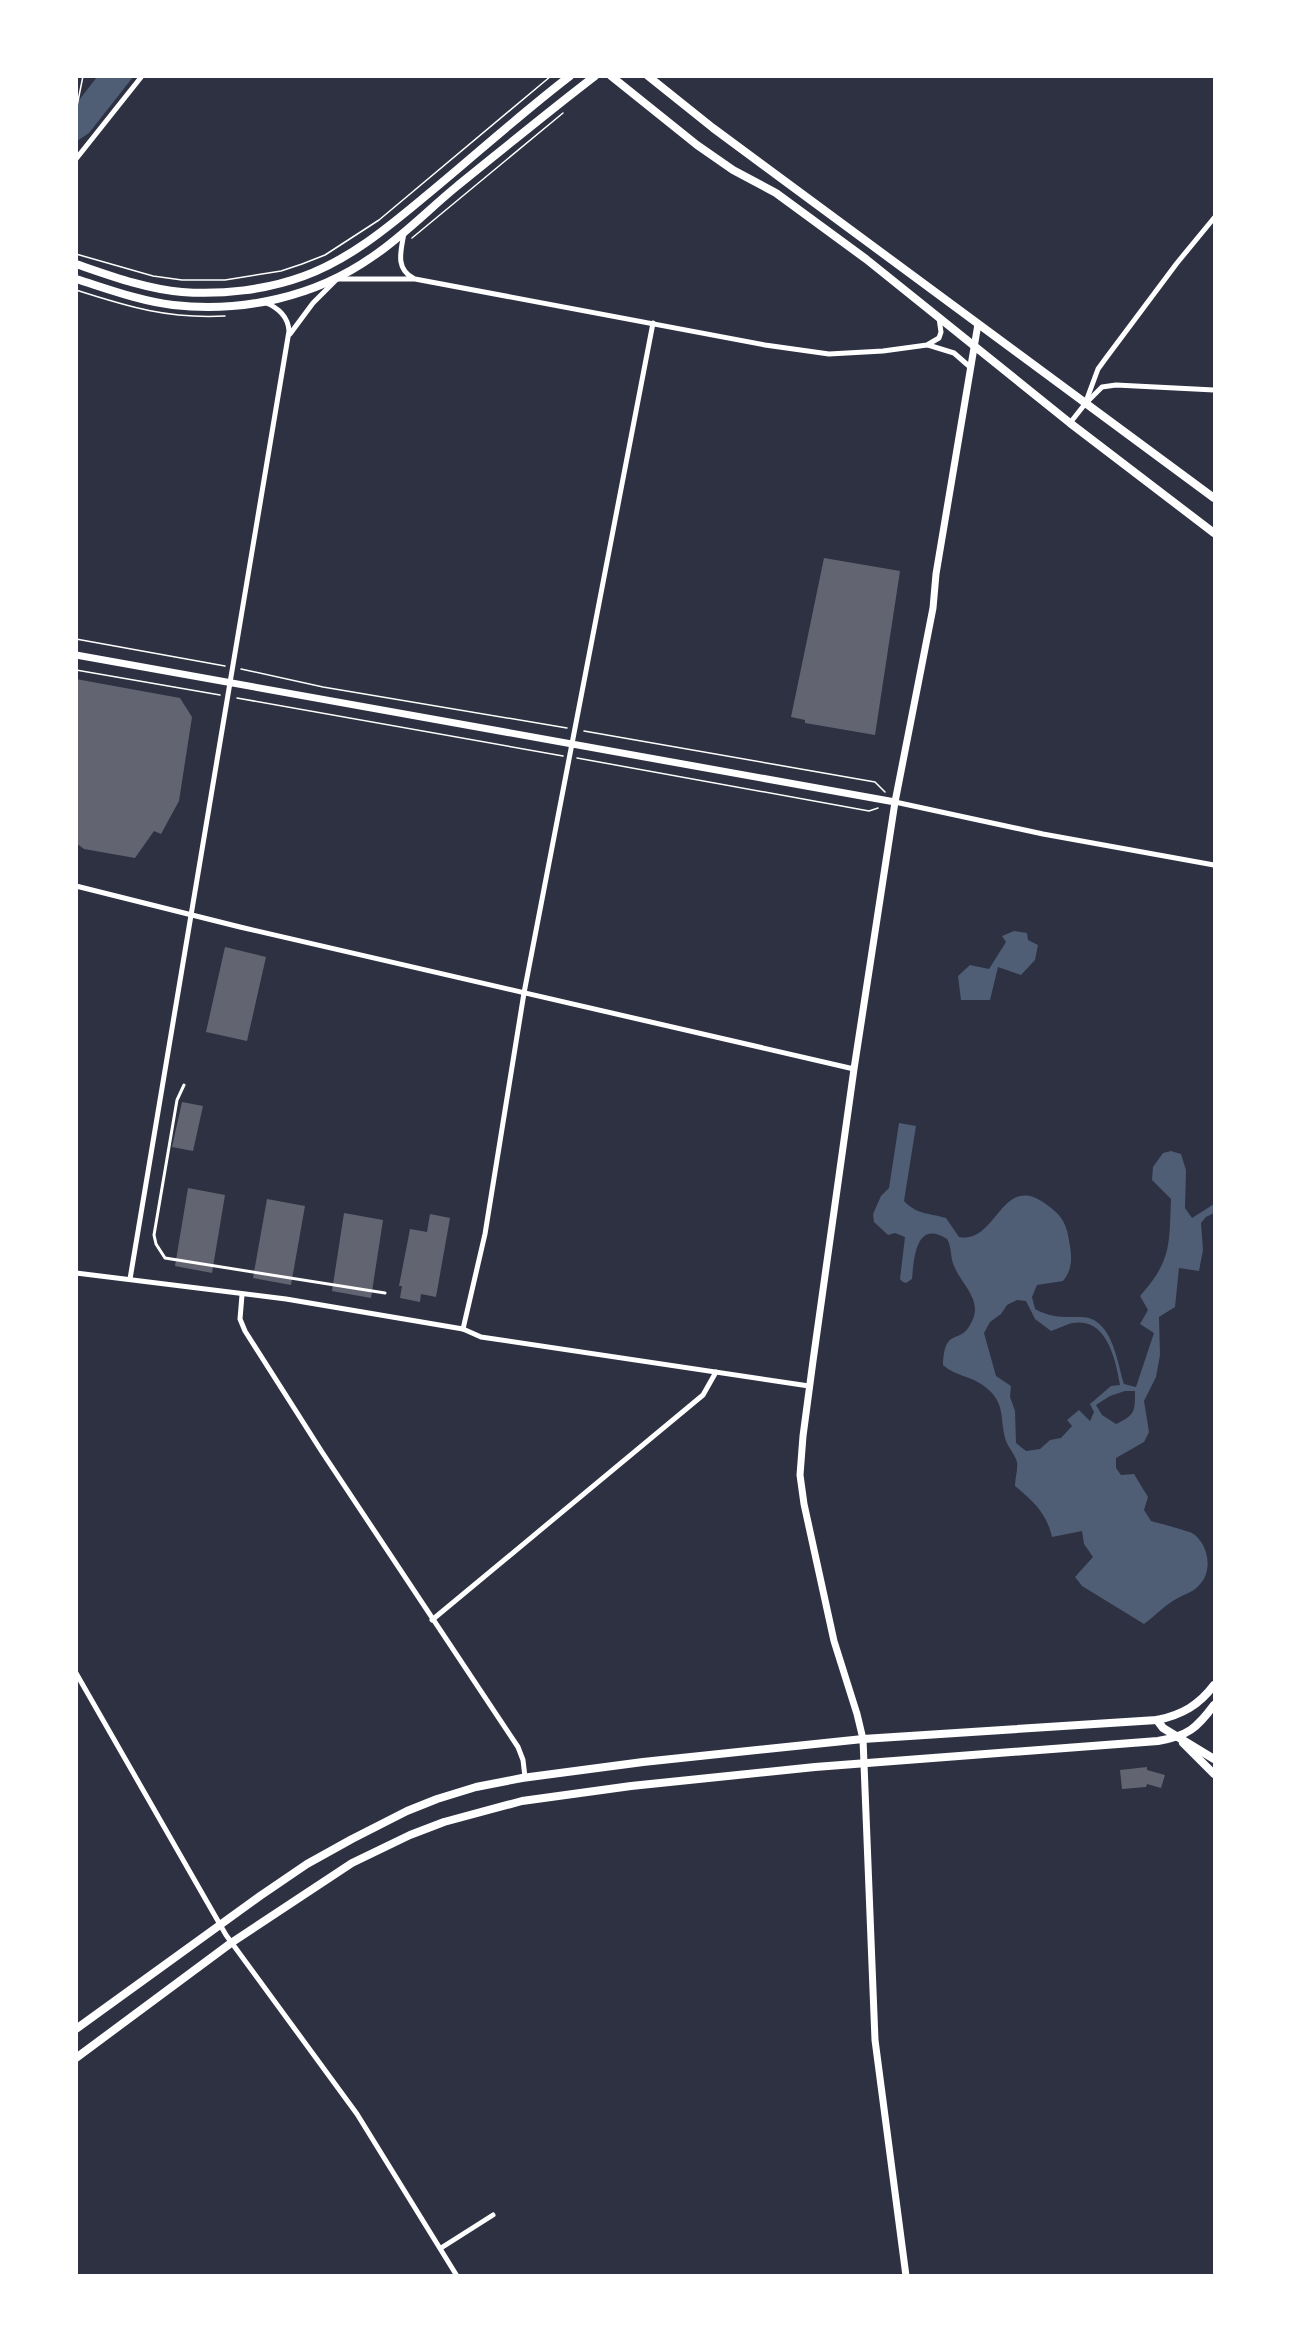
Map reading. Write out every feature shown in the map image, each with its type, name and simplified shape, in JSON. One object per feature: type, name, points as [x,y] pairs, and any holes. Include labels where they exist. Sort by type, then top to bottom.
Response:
[{"type":"main road","points":[[76,264],[147,286],[180,292],[220,292],[258,288],[304,276],[345,256],[386,228],[570,76]]},
{"type":"main road","points":[[76,279],[145,301],[174,305],[227,306],[263,302],[295,295],[337,279],[373,257],[454,188],[595,76]]},
{"type":"main road","points":[[611,76],[698,145],[733,170],[776,193],[866,259],[1071,423],[1215,533]]},
{"type":"main road","points":[[648,76],[713,128],[1215,500]]},
{"type":"main road","points":[[1194,517],[1215,525]]},
{"type":"main road","points":[[77,2029],[307,1864],[369,1830],[437,1799],[476,1787],[525,1778],[863,1739],[1157,1720],[1182,1713],[1196,1705],[1215,1685]]},
{"type":"main road","points":[[76,2058],[231,1943],[352,1863],[410,1835],[474,1814],[522,1801],[631,1786],[1178,1738],[1195,1728],[1215,1705]]},
{"type":"main road","points":[[1157,1720],[1163,1728],[1215,1759]]},
{"type":"main road","points":[[1178,1738],[1215,1774]]},
{"type":"street","points":[[76,159],[142,76]]},
{"type":"street","points":[[1085,404],[1090,387],[1106,358],[1177,263],[1215,218]]},
{"type":"street","points":[[404,232],[400,262],[405,274],[415,279]]},
{"type":"street","points":[[287,338],[307,311],[337,279],[415,279],[765,345],[829,354],[883,351],[927,345],[939,338],[941,332],[939,318]]},
{"type":"street","points":[[130,1280],[228,681],[287,338],[288,325],[282,313],[275,306],[263,302]]},
{"type":"street","points":[[463,1329],[485,1234],[524,993],[653,323]]},
{"type":"street","points":[[906,2276],[875,2040],[863,1739],[834,1641],[804,1504],[800,1475],[809,1386],[895,801],[933,608],[936,574],[978,324]]},
{"type":"street","points":[[927,345],[954,353],[970,367]]},
{"type":"street","points":[[1071,423],[1102,387],[1116,385],[1215,390]]},
{"type":"street","points":[[76,655],[895,801],[1044,834],[1215,865]]},
{"type":"street","points":[[76,886],[854,1069]]},
{"type":"street","points":[[76,1273],[286,1299],[463,1329],[481,1337],[809,1386]]},
{"type":"street","points":[[242,1295],[240,1319],[245,1331],[432,1620],[518,1747],[523,1760],[525,1778]]},
{"type":"street","points":[[432,1620],[703,1395],[716,1372]]},
{"type":"street","points":[[76,1673],[220,1926],[357,2114],[457,2276]]},
{"type":"street","points":[[441,2248],[493,2215]]},
{"type":"lane","points":[[184,1086],[177,1100],[154,1235],[156,1244],[165,1258],[385,1293]]},
{"type":"path","points":[[76,111],[83,76]]},
{"type":"path","points":[[76,254],[145,274],[182,280],[225,280],[281,271],[302,264],[325,255],[379,220],[551,76]]},
{"type":"path","points":[[76,639],[231,667],[323,687],[875,782]]},
{"type":"path","points":[[76,670],[869,811]]},
{"type":"water","points":[[97,77],[133,77],[89,133],[77,141],[76,104]]},
{"type":"water","points":[[1014,931],[1027,933],[1028,940],[1038,945],[1035,960],[1021,975],[998,967],[990,1000],[961,1000],[958,976],[970,965],[989,969],[1006,942],[1002,936]]},
{"type":"water","points":[[899,1123],[916,1126],[904,1201],[919,1211],[946,1218],[959,1237],[972,1237],[982,1231],[1009,1202],[1019,1196],[1031,1196],[1046,1204],[1061,1217],[1066,1227],[1071,1264],[1063,1281],[1037,1285],[1032,1297],[1035,1309],[1063,1317],[1091,1319],[1100,1324],[1111,1342],[1124,1384],[1136,1387],[1154,1333],[1140,1324],[1148,1310],[1140,1296],[1158,1272],[1169,1240],[1171,1199],[1152,1180],[1153,1167],[1163,1153],[1171,1151],[1181,1154],[1186,1170],[1185,1208],[1192,1218],[1214,1204],[1214,1213],[1201,1223],[1203,1250],[1199,1271],[1179,1268],[1175,1307],[1159,1317],[1160,1355],[1156,1377],[1144,1401],[1149,1432],[1144,1442],[1116,1458],[1116,1468],[1121,1475],[1134,1474],[1148,1497],[1144,1510],[1151,1521],[1192,1533],[1202,1543],[1207,1556],[1207,1571],[1198,1586],[1169,1603],[1144,1624],[1082,1586],[1075,1577],[1093,1557],[1084,1544],[1082,1531],[1052,1537],[1047,1521],[1038,1508],[1015,1486],[1017,1462],[1006,1441],[1001,1412],[996,1399],[984,1386],[943,1365],[944,1353],[950,1340],[966,1331],[970,1325],[974,1316],[974,1301],[954,1266],[947,1239],[937,1234],[923,1237],[919,1244],[912,1279],[906,1283],[900,1279],[905,1237],[895,1233],[888,1235],[874,1222],[873,1214],[881,1196],[889,1188]],"holes":[[[1017,1300],[1026,1301],[1035,1319],[1051,1331],[1073,1323],[1085,1323],[1094,1327],[1108,1343],[1116,1364],[1120,1385],[1111,1386],[1090,1404],[1094,1412],[1090,1421],[1079,1410],[1067,1420],[1072,1426],[1061,1438],[1050,1440],[1040,1449],[1026,1451],[1016,1443],[1015,1411],[1010,1397],[1011,1386],[996,1376],[984,1333],[990,1322],[1001,1314],[1007,1305]],[[1125,1391],[1135,1391],[1133,1412],[1116,1424],[1102,1415],[1096,1405],[1110,1396]]]},
{"type":"building","points":[[824,558],[900,571],[875,735],[805,723],[805,720],[791,717]]},
{"type":"building","points":[[76,679],[180,698],[192,717],[179,801],[161,834],[154,831],[135,858],[84,849],[76,843]]},
{"type":"building","points":[[225,947],[266,957],[247,1041],[206,1032]]},
{"type":"building","points":[[182,1102],[203,1106],[193,1151],[172,1147]]},
{"type":"building","points":[[188,1188],[225,1195],[212,1273],[175,1266]]},
{"type":"building","points":[[267,1199],[305,1206],[291,1285],[253,1278]]},
{"type":"building","points":[[344,1213],[383,1220],[371,1298],[332,1291]]},
{"type":"building","points":[[430,1214],[450,1218],[436,1297],[421,1294],[420,1302],[400,1298],[402,1286],[399,1286],[410,1229],[427,1232]]},
{"type":"building","points":[[1147,1767],[1147,1770],[1165,1775],[1161,1788],[1147,1784],[1146,1787],[1122,1789],[1120,1770]]}]
